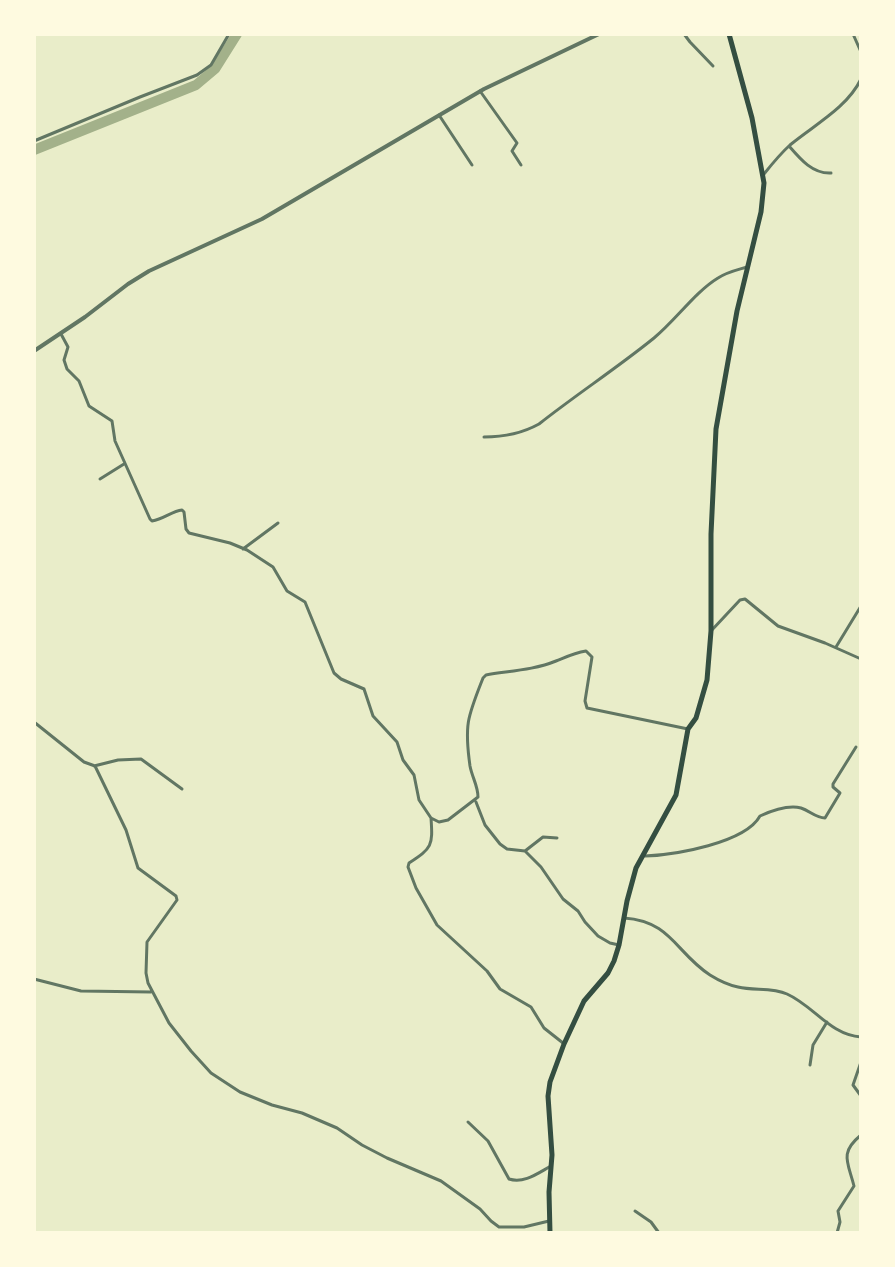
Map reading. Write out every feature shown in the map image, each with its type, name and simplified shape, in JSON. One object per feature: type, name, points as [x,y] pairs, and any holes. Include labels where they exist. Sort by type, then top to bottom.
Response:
[{"type":"main road","points":[[550,1233],[550,1082],[584,1001],[608,973],[619,945],[631,884],[642,856],[676,795],[688,729],[696,718],[707,680],[716,429],[737,311],[764,195],[764,174],[752,118],[729,34]]},
{"type":"street","points":[[34,141],[197,75],[211,65],[229,34]]},
{"type":"street","points":[[34,351],[149,271],[262,219],[480,91],[599,34]]},
{"type":"street","points":[[684,34],[713,66]]},
{"type":"street","points":[[853,34],[861,52]]},
{"type":"street","points":[[764,174],[789,146],[834,111],[856,89],[861,79]]},
{"type":"street","points":[[480,91],[515,139],[517,143],[512,151],[521,165]]},
{"type":"street","points":[[439,115],[472,165]]},
{"type":"street","points":[[789,146],[807,165],[826,174],[831,173]]},
{"type":"street","points":[[484,437],[509,436],[539,424],[654,338],[715,279],[747,267]]},
{"type":"street","points":[[61,334],[69,349],[64,360],[67,369],[79,381],[89,406],[112,421],[115,439],[151,520],[162,519],[182,510],[189,533],[243,549],[269,563],[287,591],[305,602],[332,670],[341,679],[364,689],[373,716],[397,742],[403,760],[414,775],[419,800],[431,818],[439,822],[448,820],[475,800],[478,793],[470,768],[466,728],[471,706],[487,675],[523,670],[585,651],[592,657],[585,701],[587,708],[688,729]]},
{"type":"street","points":[[100,479],[125,463]]},
{"type":"street","points":[[243,549],[278,523]]},
{"type":"street","points":[[711,631],[744,599],[778,626],[861,659]]},
{"type":"street","points":[[836,647],[861,606]]},
{"type":"street","points":[[34,722],[84,762],[94,766],[141,759],[182,789]]},
{"type":"street","points":[[642,856],[680,853],[737,836],[756,823],[760,816],[783,809],[801,808],[825,818],[840,793],[833,784],[856,747]]},
{"type":"street","points":[[94,766],[126,830],[138,868],[176,896],[177,900],[147,942],[146,973],[151,992],[169,1023],[211,1073],[253,1098],[337,1128],[362,1145],[441,1181],[499,1227],[524,1227],[549,1221]]},
{"type":"street","points":[[475,800],[485,825],[500,844],[507,849],[525,851],[541,867],[563,899],[578,911],[598,936],[619,945]]},
{"type":"street","points":[[431,818],[431,845],[408,867],[434,920],[444,933],[487,971],[499,988],[529,1005],[544,1028],[564,1044]]},
{"type":"street","points":[[525,851],[543,837],[557,838]]},
{"type":"street","points":[[624,918],[639,919],[659,927],[696,964],[721,981],[737,987],[788,994],[838,1032],[861,1037]]},
{"type":"street","points":[[34,979],[81,991],[151,992]]},
{"type":"street","points":[[810,1065],[813,1045],[827,1022]]},
{"type":"street","points":[[861,1062],[853,1085],[861,1096]]},
{"type":"street","points":[[468,1122],[488,1141],[509,1179],[525,1179],[551,1166]]},
{"type":"street","points":[[837,1233],[840,1222],[838,1211],[854,1186],[848,1167],[848,1148],[861,1135]]},
{"type":"street","points":[[635,1211],[651,1222],[659,1233]]},
{"type":"waterway","points":[[34,150],[196,85],[215,69],[237,34]]}]
